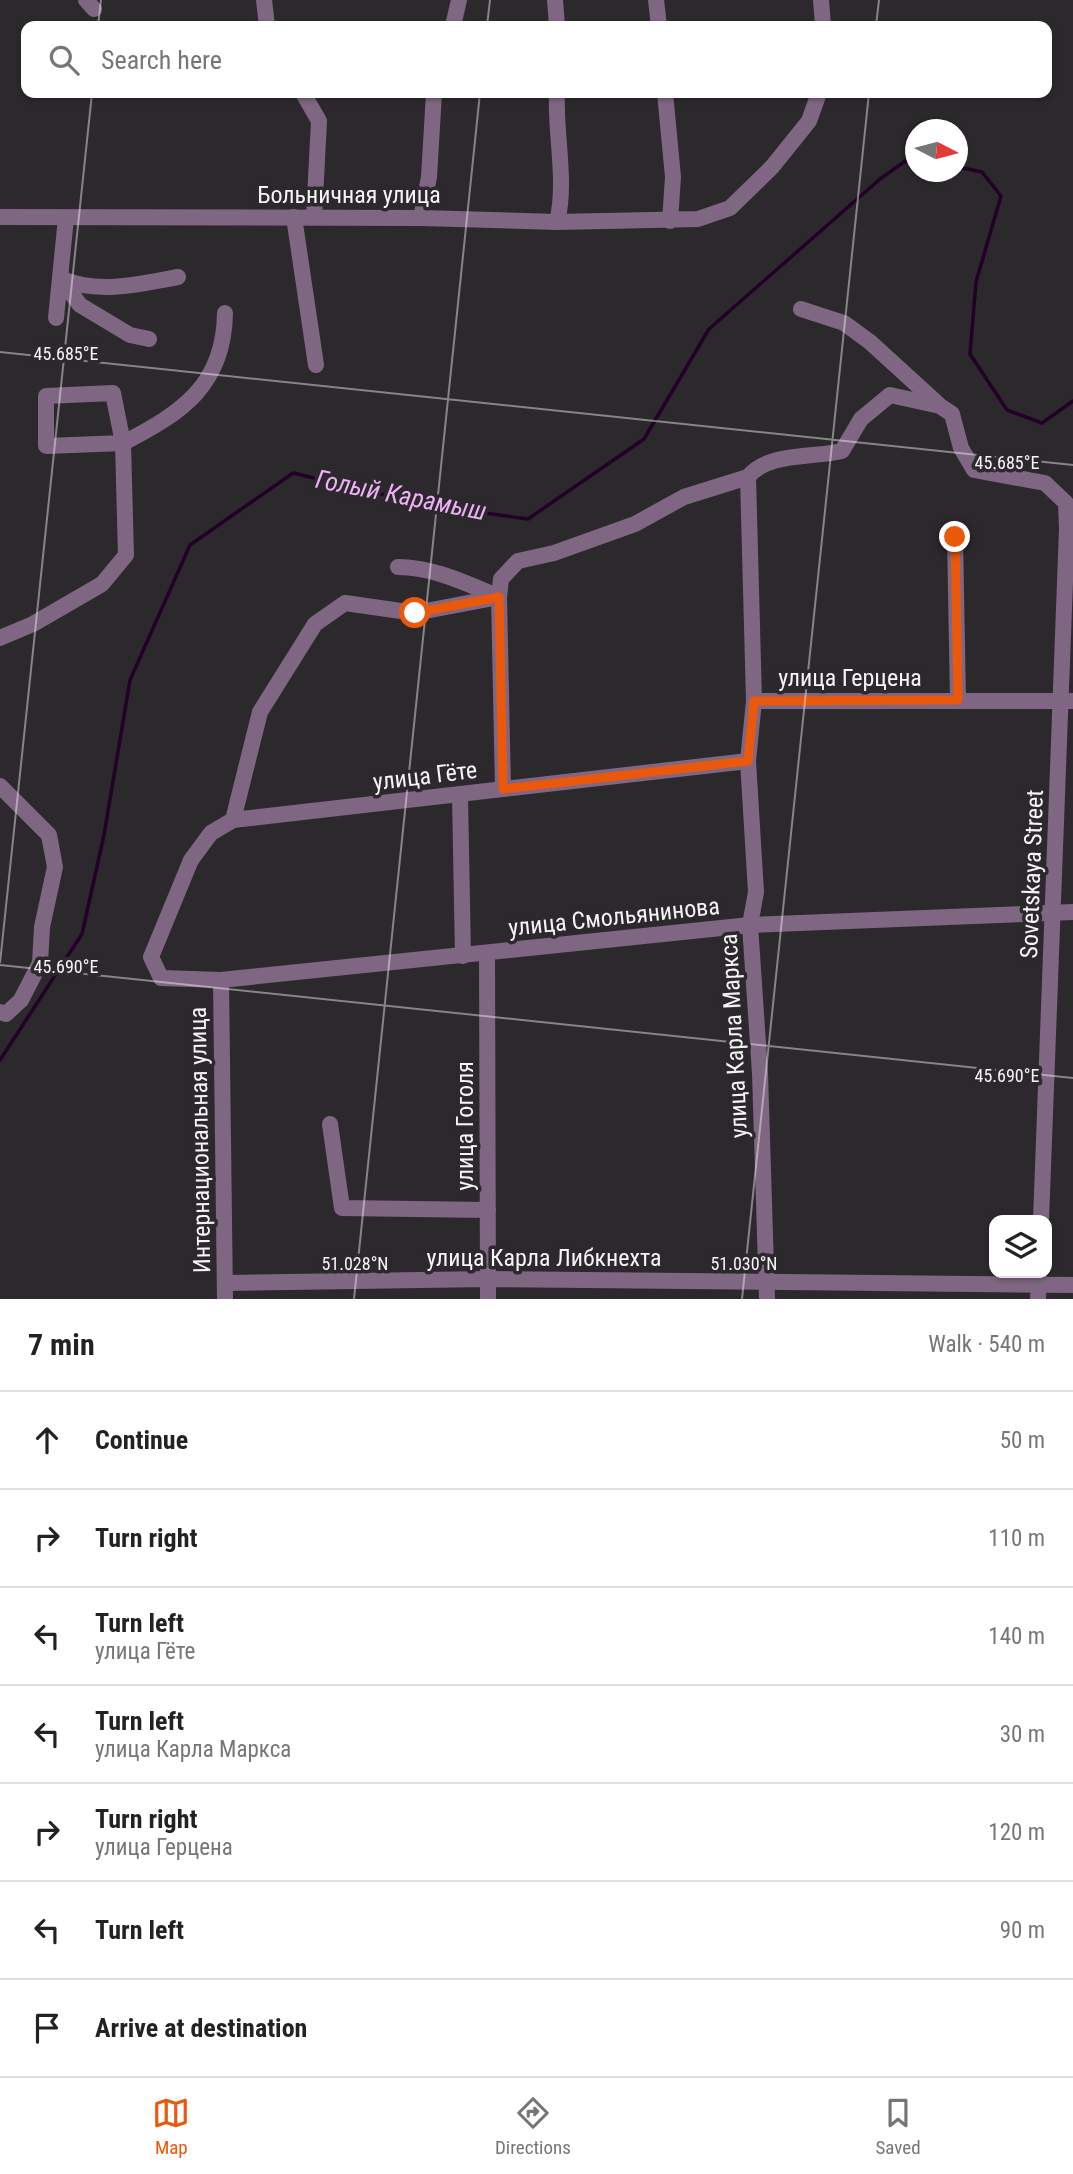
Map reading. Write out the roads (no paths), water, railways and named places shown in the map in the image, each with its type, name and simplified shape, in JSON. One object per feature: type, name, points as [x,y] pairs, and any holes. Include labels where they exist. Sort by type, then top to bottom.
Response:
[{"type":"street","points":[[264,0],[266,21]]},
{"type":"street","points":[[454,21],[458,0]]},
{"type":"street","points":[[555,0],[557,21]]},
{"type":"street","points":[[656,0],[658,21]]},
{"type":"street","points":[[821,0],[823,21]]},
{"type":"street","points":[[306,98],[319,121],[314,217]]},
{"type":"street","points":[[421,218],[429,177],[434,98]]},
{"type":"street","points":[[556,98],[555,126],[562,202],[556,222]]},
{"type":"street","points":[[665,98],[673,177],[670,221]]},
{"type":"street","name":"Больничная улица","points":[[0,218],[314,217],[556,222],[698,219],[730,208],[772,167],[809,121],[816,98]]},
{"type":"street","points":[[294,217],[316,365]]},
{"type":"street","points":[[56,318],[66,218]]},
{"type":"street","points":[[60,278],[78,286],[116,288],[178,277]]},
{"type":"street","points":[[60,278],[80,304],[130,335],[149,340]]},
{"type":"street","points":[[801,309],[844,323],[870,342],[952,414],[961,448],[974,470],[1045,483],[1069,506]]},
{"type":"street","points":[[0,638],[33,624],[102,584],[126,555],[123,443],[113,393],[46,396],[46,446],[123,443],[170,419],[208,382],[225,328],[225,313]]},
{"type":"street","points":[[503,789],[499,597],[501,579],[518,561],[554,553],[623,528],[684,497],[748,477],[755,470],[781,459],[842,451],[861,419],[890,395],[940,406]]},
{"type":"street","name":"улица Карла Маркса","points":[[748,477],[754,701],[748,761],[756,892],[750,925],[760,1073],[767,1291]]},
{"type":"street","name":"Sovetskaya Street","points":[[1041,1215],[1054,912],[1067,700],[1069,506]]},
{"type":"street","points":[[955,537],[958,700]]},
{"type":"street","points":[[398,567],[414,567],[444,575],[499,597]]},
{"type":"street","points":[[233,820],[260,712],[315,624],[345,603],[415,613],[499,597]]},
{"type":"street","name":"улица Герцена","points":[[754,701],[1067,700]]},
{"type":"street","name":"улица Гёте","points":[[233,820],[748,761]]},
{"type":"street","points":[[0,786],[49,835],[55,867],[42,927],[40,963],[21,1000],[6,1014],[0,1012]]},
{"type":"street","points":[[460,796],[463,956]]},
{"type":"street","name":"улица Смольянинова","points":[[233,820],[211,833],[191,860],[151,957],[161,978],[221,980],[750,925],[1073,912]]},
{"type":"street","name":"улица Гоголя","points":[[488,953],[488,1299]]},
{"type":"street","name":"Интернациональная улица","points":[[221,980],[225,1291]]},
{"type":"street","points":[[330,1124],[342,1208],[488,1210]]},
{"type":"street","name":"улица Карла Либкнехта","points":[[225,1291],[488,1279],[767,1291],[1073,1285]]},
{"type":"waterway","name":"Голый Карамыш","points":[[0,1060],[82,934],[104,835],[130,680],[190,545],[293,473],[427,505],[528,519],[644,439],[709,329],[880,179],[905,161]]},
{"type":"waterway","name":"Голый Карамыш","points":[[968,169],[982,172],[1001,196],[976,282],[970,354],[1007,410],[1042,423],[1073,401]]}]
